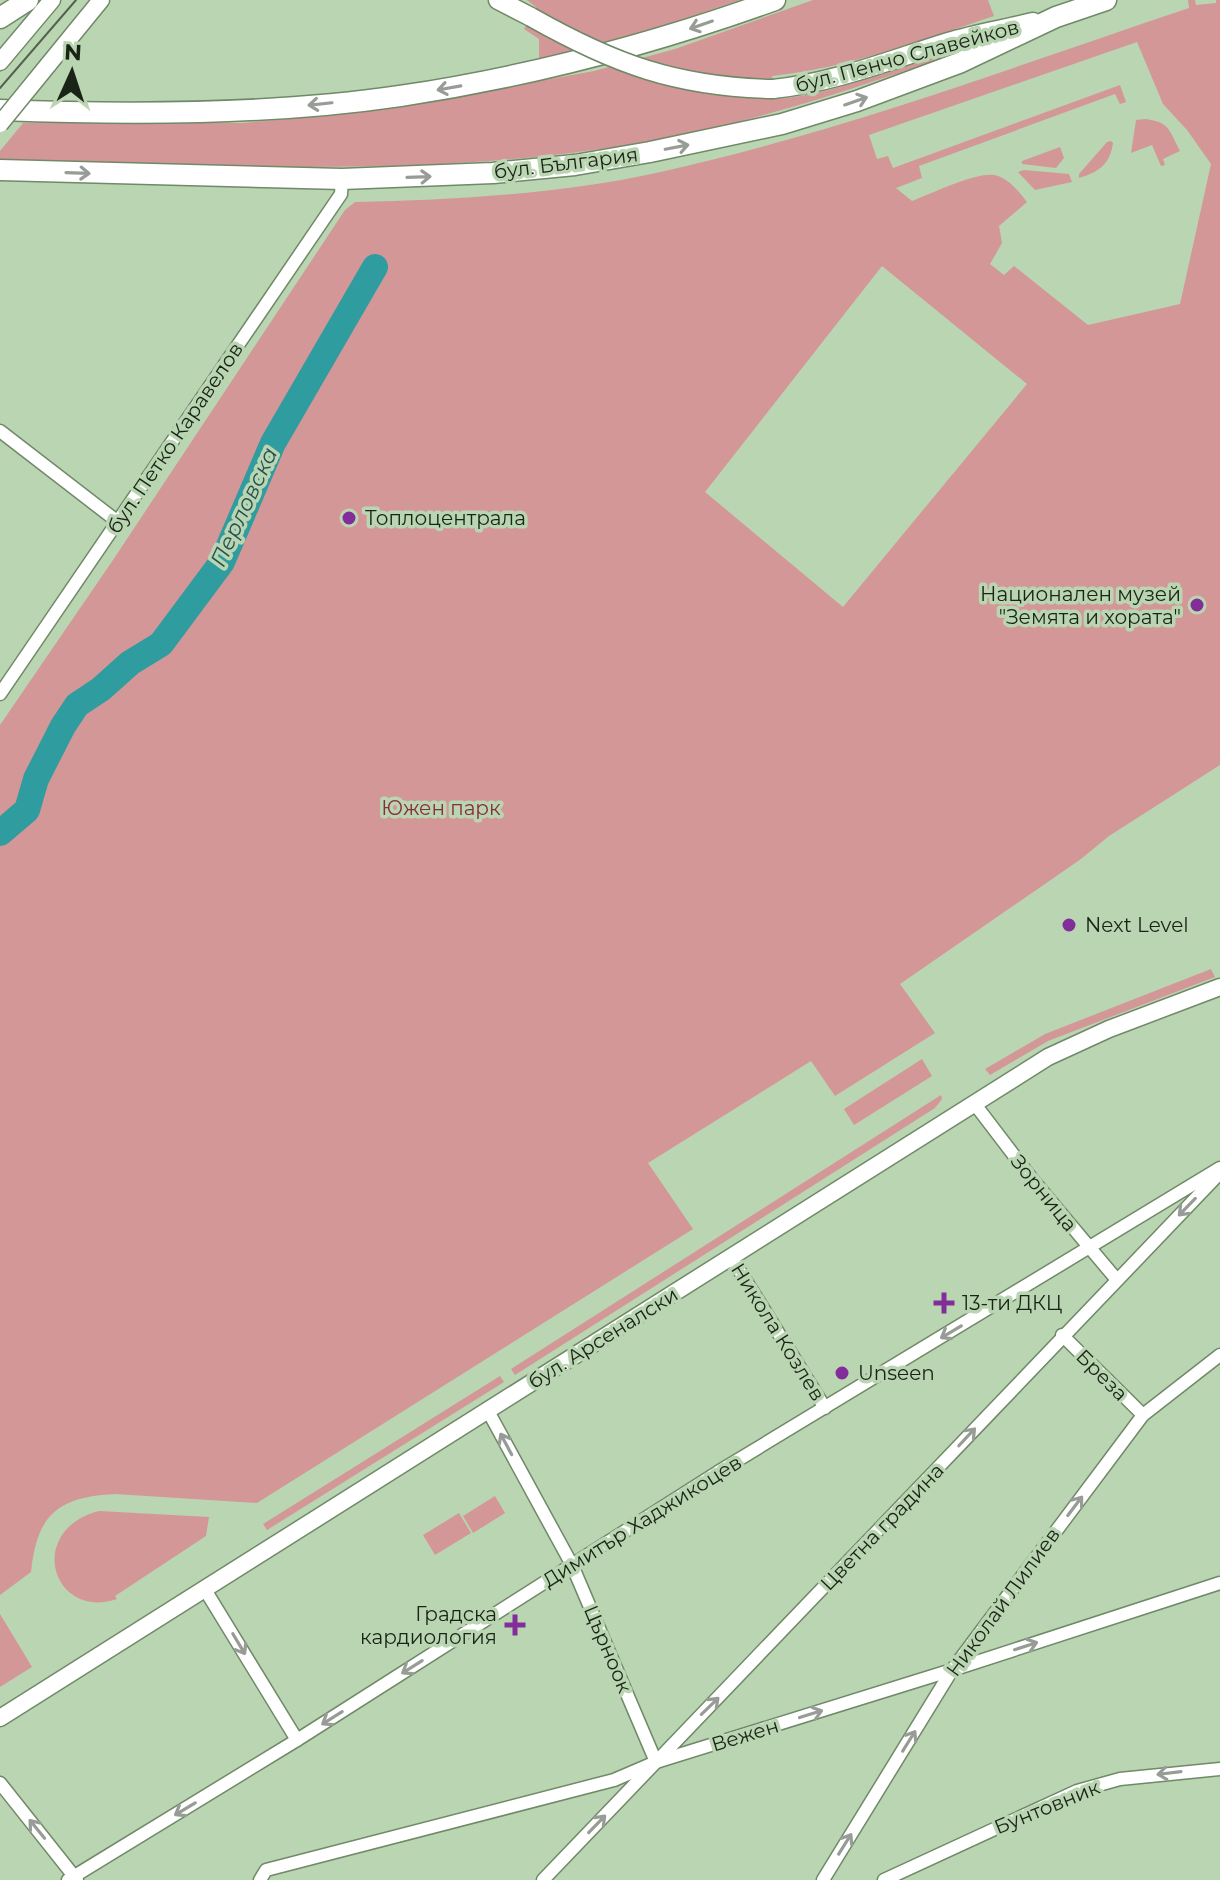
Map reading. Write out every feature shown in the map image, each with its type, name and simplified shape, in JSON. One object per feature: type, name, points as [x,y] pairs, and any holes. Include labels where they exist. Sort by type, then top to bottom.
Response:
[{"type":"main road","points":[[0,18],[28,0]]},
{"type":"main road","name":"бул. Пенчо Славейков","points":[[498,0],[598,53],[632,67],[713,86],[773,89],[797,87],[841,76],[952,41],[1056,17]]},
{"type":"main road","name":"бул. Пенчо Славейков","points":[[513,0],[531,17]]},
{"type":"main road","points":[[0,110],[207,112],[398,97],[582,61],[671,36],[775,0]]},
{"type":"main road","name":"бул. България","points":[[0,170],[342,179],[493,173],[575,165],[754,131],[857,101],[959,63],[1056,17],[1106,0]]},
{"type":"main road","points":[[0,110],[27,90]]},
{"type":"street","points":[[0,62],[52,0]]},
{"type":"street","points":[[0,124],[101,0]]},
{"type":"street","name":"бул. Петко Каравелов","points":[[0,694],[341,194],[342,179]]},
{"type":"street","points":[[0,431],[118,522]]},
{"type":"street","name":"бул. Арсеналски","points":[[0,1718],[1048,1057],[1109,1029],[1220,987]]},
{"type":"street","name":"Зорница","points":[[974,1103],[1117,1280]]},
{"type":"street","name":"Димитър Хаджикоцев","points":[[73,1878],[825,1408],[1220,1171]]},
{"type":"street","name":"Цветна градина","points":[[543,1880],[1220,1171]]},
{"type":"street","name":"Никола Козлев","points":[[731,1257],[825,1408]]},
{"type":"street","name":"Бреза","points":[[1062,1335],[1143,1415]]},
{"type":"street","name":"Николай Лилиев","points":[[823,1880],[952,1670],[1143,1415],[1220,1355]]},
{"type":"street","name":"Църноок","points":[[488,1411],[572,1565],[656,1762]]},
{"type":"street","name":"Вежен","points":[[263,1875],[614,1780],[656,1762],[1220,1583]]},
{"type":"street","points":[[204,1588],[297,1740]]},
{"type":"street","name":"Бунтовник","points":[[884,1880],[1077,1791],[1120,1779],[1220,1769]]},
{"type":"street","points":[[0,1783],[73,1878]]},
{"type":"green space","points":[[527,0],[740,0],[621,40],[539,61],[539,39],[524,29],[537,8]]},
{"type":"green space","points":[[813,0],[988,0],[994,16],[857,60],[772,76],[774,99],[839,87],[945,52],[946,56],[905,71],[746,120],[597,150],[427,165],[342,167],[0,159],[0,151],[23,123],[243,123],[381,110],[594,71],[675,49]]},
{"type":"green space","name":"Южен парк","points":[[1188,0],[1195,0],[1196,5],[1220,0],[1220,765],[1109,836],[1081,859],[900,984],[935,1033],[835,1096],[811,1061],[648,1163],[693,1229],[257,1503],[115,1494],[78,1499],[65,1505],[45,1523],[38,1536],[31,1572],[0,1595],[0,725],[345,210],[355,202],[469,197],[582,186],[724,157],[925,98],[1189,8]],"holes":[[[1137,42],[1163,104],[1187,130],[1211,164],[1180,304],[1088,325],[1014,266],[1004,275],[990,264],[1002,243],[999,226],[1027,202],[1007,181],[998,176],[980,176],[912,201],[896,188],[922,178],[919,166],[1115,94],[1120,104],[1126,102],[1120,85],[893,168],[888,156],[877,159],[869,135]],[[882,266],[1027,384],[843,607],[705,492]]]},
{"type":"green space","points":[[1145,119],[1164,125],[1180,151],[1163,159],[1165,165],[1161,166],[1152,145],[1131,153],[1136,120]]},
{"type":"green space","points":[[1111,141],[1113,143],[1106,162],[1098,170],[1079,178],[1079,174]]},
{"type":"green space","points":[[1060,147],[1064,158],[1056,168],[1022,164],[1022,161]]},
{"type":"green space","points":[[1018,172],[1069,174],[1072,182],[1035,190]]},
{"type":"green space","points":[[1211,969],[1215,977],[1048,1041],[990,1075],[985,1069],[1045,1034]]},
{"type":"green space","points":[[922,1059],[932,1076],[854,1125],[844,1109]]},
{"type":"green space","points":[[941,1095],[942,1099],[935,1108],[515,1375],[511,1369]]},
{"type":"green space","points":[[500,1376],[504,1382],[267,1530],[263,1524]]},
{"type":"green space","points":[[495,1496],[505,1513],[473,1533],[463,1516]]},
{"type":"green space","points":[[99,1511],[209,1517],[206,1536],[115,1596],[117,1599],[95,1602],[76,1597],[63,1586],[56,1570],[55,1553],[61,1536],[76,1521]]},
{"type":"green space","points":[[459,1513],[471,1533],[435,1555],[423,1535]]},
{"type":"green space","points":[[0,1614],[32,1667],[0,1687]]},
{"type":"waterway","name":"Перловска","points":[[0,833],[27,810],[36,779],[77,705],[130,663],[161,644],[222,562],[273,443],[375,267]]},
{"type":"tram line","points":[[0,88],[76,0]]},
{"type":"place","name":"Топлоцентрала","points":[[349,518]]},
{"type":"place","name":"Национален музей \"Земята и хората\"","points":[[1197,605]]},
{"type":"place","name":"Next Level","points":[[1069,925]]},
{"type":"place","name":"13-ти ДКЦ","points":[[944,1303]]},
{"type":"place","name":"Unseen","points":[[842,1373]]},
{"type":"place","name":"Градска кардиология","points":[[515,1625]]}]
